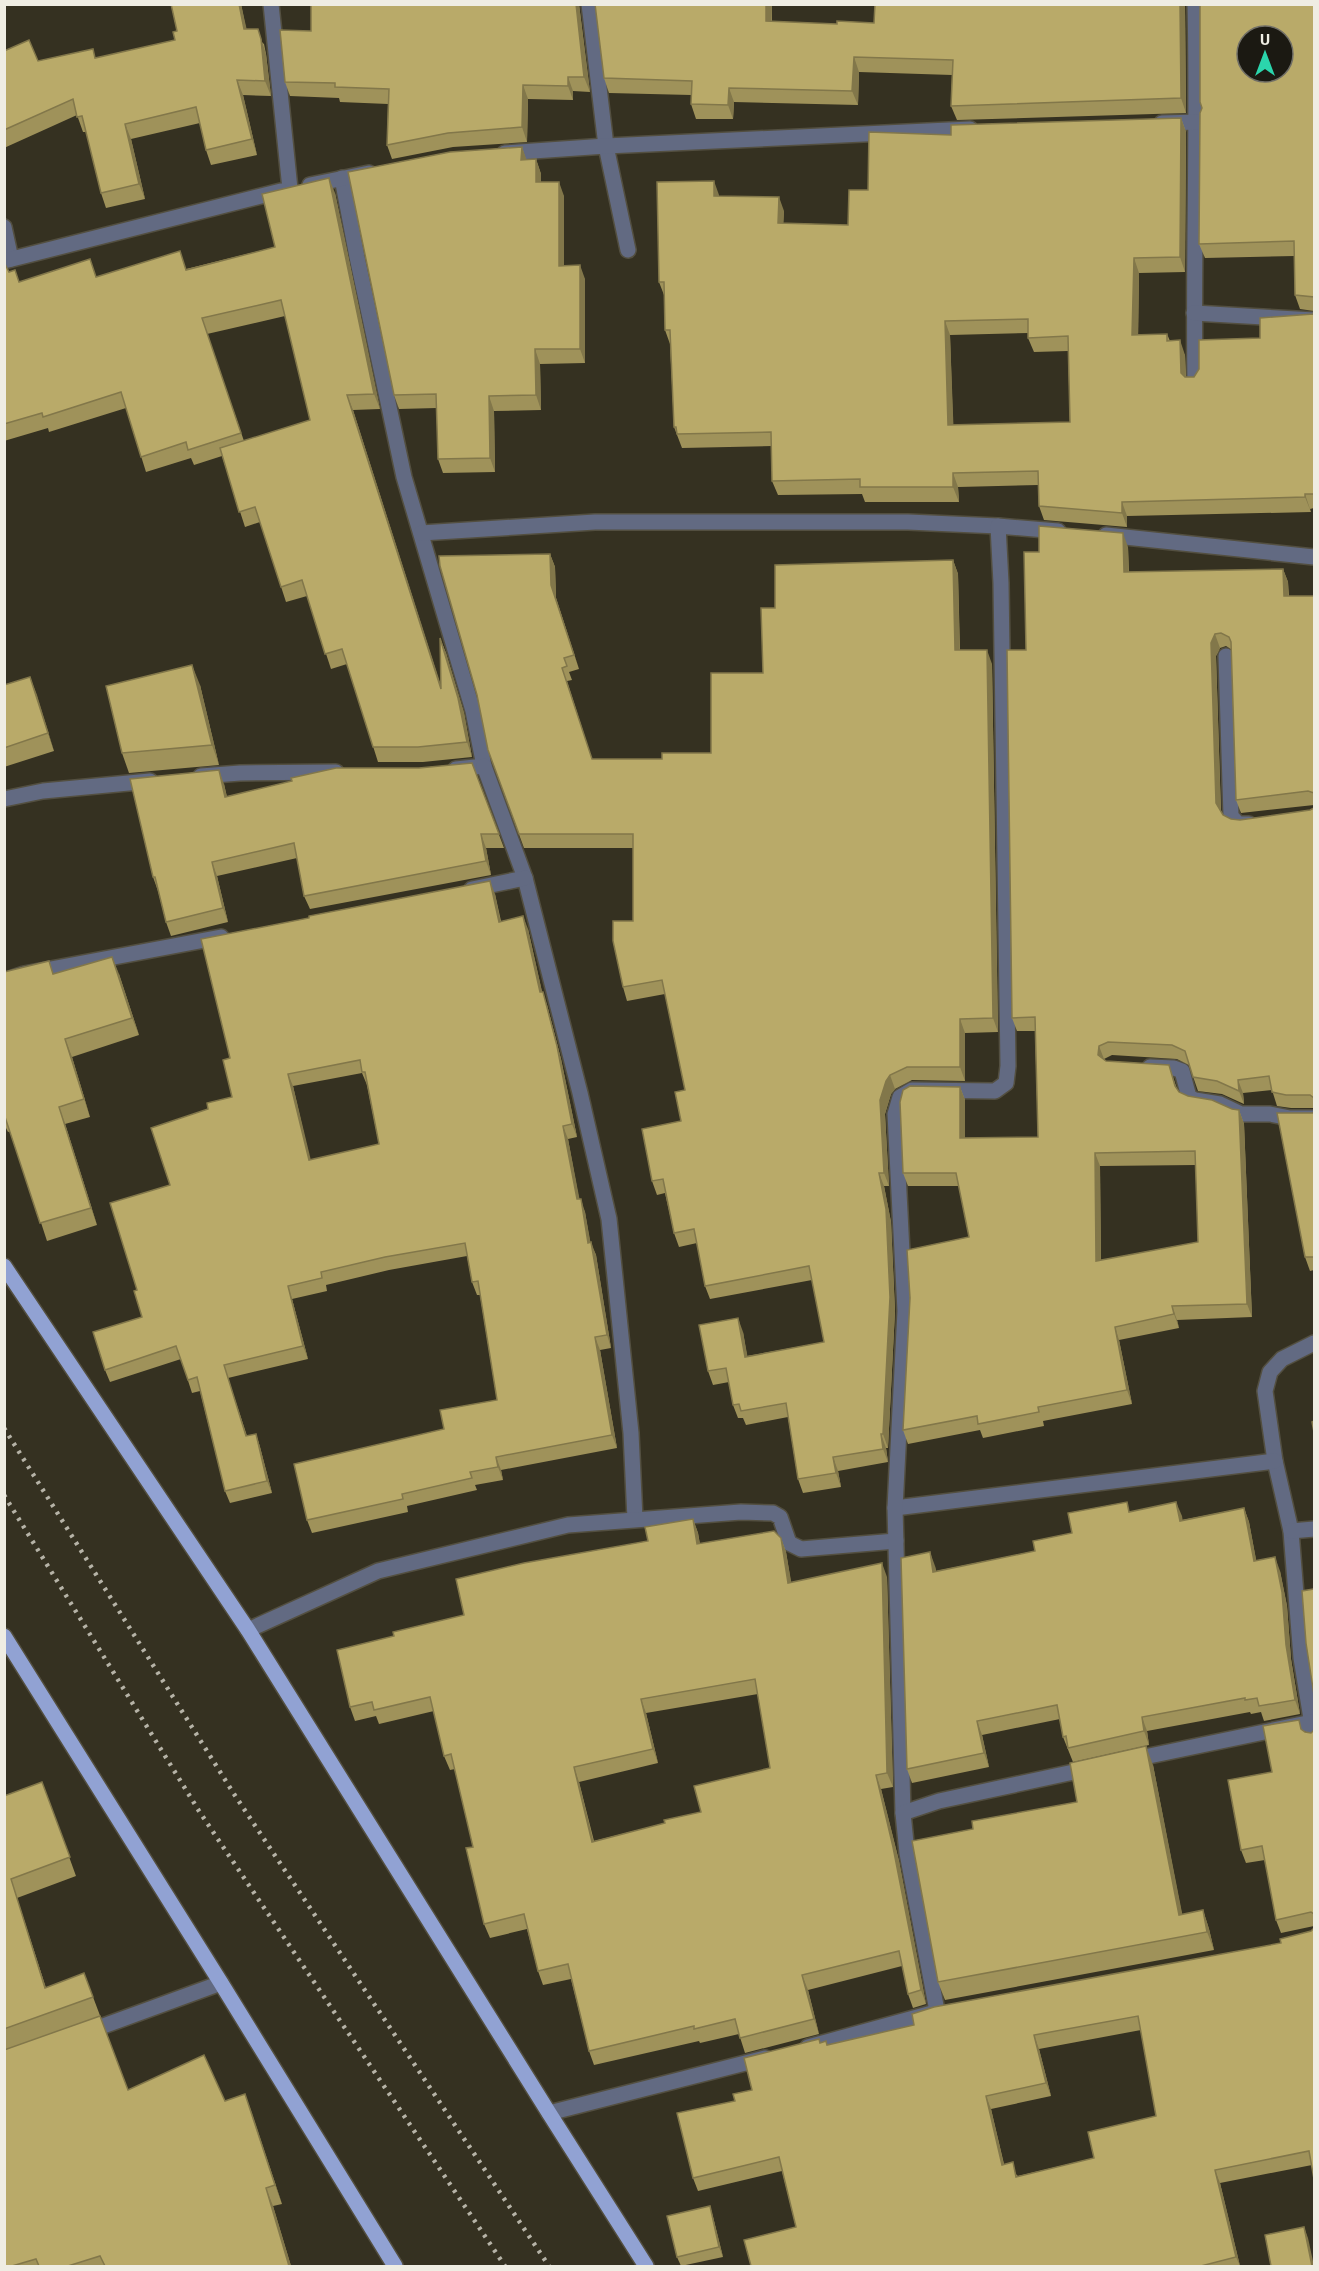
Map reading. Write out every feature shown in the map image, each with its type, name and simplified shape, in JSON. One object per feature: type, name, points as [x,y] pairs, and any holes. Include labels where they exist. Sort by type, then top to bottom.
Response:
[{"type":"main road","points":[[4,1266],[248,1630],[646,2266]]},
{"type":"main road","points":[[4,1636],[221,1983],[394,2266]]},
{"type":"street","points":[[271,4],[290,189]]},
{"type":"street","points":[[590,4],[606,146],[627,250]]},
{"type":"street","points":[[1195,4],[1198,122],[1194,313],[1195,383]]},
{"type":"street","points":[[1142,124],[1198,122]]},
{"type":"street","points":[[489,154],[606,146],[986,128]]},
{"type":"street","points":[[4,227],[8,260],[290,189],[387,169]]},
{"type":"street","points":[[342,178],[405,477],[473,711],[484,766],[525,878],[580,1093],[609,1218],[631,1433],[635,1519]]},
{"type":"street","points":[[1194,313],[1314,320]]},
{"type":"street","points":[[421,533],[595,522],[908,522],[1084,533],[1314,557]]},
{"type":"street","points":[[549,2113],[786,2053],[943,2010],[907,1854],[903,1813],[895,1508],[905,1311],[895,1114],[900,1097],[912,1090],[995,1091],[1006,1083],[1008,1066],[1001,583],[998,526]]},
{"type":"street","points":[[1226,656],[1231,816],[1238,824],[1268,821]]},
{"type":"street","points":[[445,770],[484,766]]},
{"type":"street","points":[[186,778],[240,773],[355,772]]},
{"type":"street","points":[[4,799],[43,791],[165,780]]},
{"type":"street","points":[[455,892],[525,878]]},
{"type":"street","points":[[4,981],[24,974],[235,934]]},
{"type":"street","points":[[1133,1066],[1174,1068],[1182,1071],[1189,1097],[1220,1104],[1241,1114],[1314,1118]]},
{"type":"street","points":[[903,1813],[939,1801],[1271,1729],[1313,1729],[1301,1658],[1291,1531],[1275,1461],[1265,1391],[1270,1372],[1282,1359],[1314,1343]]},
{"type":"street","points":[[895,1508],[1275,1461]]},
{"type":"street","points":[[248,1630],[378,1571],[568,1525],[741,1512],[766,1513],[780,1517],[789,1543],[801,1549],[896,1541]]},
{"type":"street","points":[[1291,1531],[1314,1529]]},
{"type":"street","points":[[71,2037],[221,1983]]},
{"type":"building","points":[[171,4],[239,4],[244,29],[258,29],[265,81],[237,80],[252,139],[206,150],[196,107],[125,124],[139,184],[101,193],[82,116],[77,117],[73,99],[4,130],[4,51],[29,40],[38,61],[93,49],[95,58],[175,40],[173,32],[177,31]]},
{"type":"building","points":[[311,4],[576,4],[584,77],[568,77],[568,86],[523,85],[522,127],[448,133],[387,145],[389,89],[335,87],[335,83],[285,82],[280,30],[311,31]]},
{"type":"building","points":[[595,4],[766,4],[766,21],[837,24],[837,21],[874,23],[875,4],[1180,4],[1181,98],[951,106],[953,60],[854,57],[852,91],[729,88],[728,105],[691,104],[692,81],[604,78]]},
{"type":"building","points":[[1200,4],[1314,4],[1314,297],[1295,295],[1294,241],[1199,244],[1200,113],[1202,108],[1200,102]]},
{"type":"building","points":[[1181,118],[1180,257],[1134,258],[1132,335],[1167,334],[1167,341],[1180,340],[1181,373],[1185,377],[1194,377],[1199,369],[1199,340],[1260,338],[1260,318],[1313,314],[1314,311],[1314,494],[1305,494],[1305,497],[1122,502],[1122,513],[1039,506],[1038,471],[953,473],[953,487],[860,487],[860,479],[772,481],[771,432],[677,434],[676,427],[674,427],[670,330],[665,330],[664,282],[659,282],[657,182],[714,181],[714,196],[779,197],[778,223],[848,225],[849,190],[868,190],[869,132],[951,135],[951,125]],"holes":[[[1028,319],[1028,338],[1068,336],[1070,422],[948,425],[945,321]]]},
{"type":"building","points":[[522,147],[521,160],[536,159],[536,182],[559,182],[559,266],[580,265],[580,349],[535,349],[536,395],[489,396],[490,458],[438,459],[436,394],[394,395],[348,172],[450,152]]},
{"type":"building","points":[[329,178],[374,394],[347,395],[441,689],[440,638],[458,698],[467,742],[418,747],[373,747],[342,649],[325,654],[302,580],[281,587],[255,507],[239,512],[220,448],[310,420],[281,300],[202,318],[241,433],[188,450],[186,442],[141,457],[121,392],[43,417],[42,413],[4,424],[4,262],[9,272],[15,270],[19,282],[90,259],[96,277],[180,251],[186,270],[275,247],[262,194]]},
{"type":"building","points":[[1039,526],[1123,533],[1124,572],[1283,569],[1284,596],[1314,596],[1314,793],[1308,791],[1236,800],[1231,642],[1229,637],[1221,633],[1215,634],[1211,643],[1216,803],[1223,815],[1240,820],[1314,808],[1314,1098],[1310,1095],[1286,1095],[1272,1092],[1269,1076],[1238,1080],[1239,1091],[1217,1081],[1193,1077],[1185,1051],[1172,1045],[1108,1042],[1099,1046],[1098,1055],[1106,1061],[1169,1065],[1179,1092],[1212,1100],[1239,1110],[1247,1304],[1172,1306],[1174,1314],[1115,1327],[1127,1390],[1038,1407],[1039,1412],[978,1424],[977,1416],[903,1430],[910,1298],[907,1250],[969,1237],[956,1173],[903,1173],[900,1102],[903,1090],[910,1086],[960,1087],[960,1138],[1038,1137],[1035,1017],[1012,1018],[1007,650],[1026,650],[1024,552],[1039,552]],"holes":[[[1195,1151],[1198,1242],[1096,1261],[1095,1153]]]},
{"type":"building","points":[[550,554],[551,585],[574,655],[564,658],[567,666],[562,668],[592,759],[662,759],[662,753],[711,753],[711,673],[763,673],[761,608],[775,608],[775,565],[953,560],[955,650],[987,650],[993,1018],[960,1019],[960,1067],[907,1067],[890,1075],[886,1081],[880,1100],[884,1173],[879,1173],[886,1209],[890,1297],[883,1434],[881,1434],[883,1449],[833,1457],[836,1473],[798,1479],[786,1403],[741,1411],[739,1404],[733,1405],[726,1368],[708,1371],[699,1325],[738,1318],[745,1357],[824,1342],[809,1266],[705,1286],[694,1229],[674,1233],[663,1179],[652,1181],[642,1129],[681,1121],[675,1092],[685,1090],[662,980],[623,987],[613,941],[613,921],[633,921],[633,834],[519,834],[488,750],[477,695],[439,556]]},
{"type":"building","points":[[192,665],[212,745],[122,753],[106,686]]},
{"type":"building","points":[[30,677],[48,733],[4,748],[4,685]]},
{"type":"building","points":[[472,763],[499,834],[481,834],[486,861],[304,896],[294,843],[212,862],[223,908],[166,922],[130,779],[219,770],[225,797],[336,768],[419,768]]},
{"type":"building","points":[[490,881],[499,922],[523,916],[540,992],[543,992],[557,1046],[572,1124],[563,1126],[577,1199],[581,1199],[588,1243],[591,1242],[607,1335],[595,1337],[612,1435],[496,1457],[498,1467],[470,1472],[472,1478],[402,1494],[403,1499],[307,1520],[294,1464],[444,1429],[440,1410],[497,1400],[478,1281],[472,1282],[465,1243],[385,1257],[321,1272],[322,1278],[288,1286],[303,1346],[224,1365],[246,1436],[256,1434],[267,1481],[225,1491],[197,1377],[188,1380],[176,1346],[105,1370],[93,1332],[142,1317],[134,1291],[137,1290],[110,1203],[170,1185],[151,1128],[208,1109],[207,1103],[232,1097],[223,1060],[230,1058],[201,939],[309,918],[309,916]],"holes":[[[360,1060],[362,1072],[365,1072],[379,1144],[309,1160],[288,1074]]]},
{"type":"building","points":[[112,957],[132,1018],[65,1039],[84,1099],[59,1107],[91,1208],[40,1223],[4,1114],[4,972],[49,961],[53,974]]},
{"type":"building","points":[[1314,1111],[1314,1257],[1305,1257],[1277,1113],[1313,1113]]},
{"type":"building","points":[[1127,1502],[1129,1512],[1176,1502],[1180,1521],[1244,1508],[1254,1561],[1275,1557],[1282,1592],[1286,1645],[1295,1700],[1259,1706],[1257,1698],[1245,1700],[1245,1698],[1142,1717],[1144,1731],[1068,1748],[1066,1736],[1063,1737],[1057,1705],[977,1721],[984,1753],[907,1769],[901,1558],[930,1552],[933,1572],[1035,1551],[1033,1541],[1072,1533],[1068,1513]]},
{"type":"building","points":[[693,1519],[697,1544],[774,1531],[781,1538],[788,1583],[882,1563],[887,1773],[876,1775],[893,1847],[921,1990],[908,1994],[899,1951],[802,1975],[814,2019],[740,2038],[735,2019],[694,2029],[694,2026],[589,2051],[568,1964],[538,1971],[524,1914],[484,1924],[466,1848],[473,1847],[451,1754],[444,1756],[430,1697],[374,1710],[372,1702],[350,1707],[337,1650],[394,1636],[393,1632],[464,1615],[456,1579],[524,1563],[648,1541],[645,1527]],"holes":[[[755,1679],[770,1768],[694,1786],[701,1812],[664,1820],[665,1823],[592,1842],[574,1767],[653,1749],[641,1699]]]},
{"type":"building","points":[[1314,1589],[1314,1695],[1306,1643],[1302,1591]]},
{"type":"building","points":[[1299,1720],[1301,1729],[1305,1732],[1311,1733],[1314,1730],[1314,1914],[1311,1912],[1276,1920],[1262,1846],[1241,1850],[1228,1780],[1272,1772],[1263,1726]]},
{"type":"building","points":[[1146,1746],[1179,1915],[1203,1910],[1207,1932],[938,1982],[912,1841],[973,1829],[972,1821],[1077,1802],[1070,1763]]},
{"type":"building","points":[[42,1782],[70,1857],[11,1879],[45,1988],[84,1973],[93,1997],[4,2029],[4,1796]]},
{"type":"building","points":[[1314,1928],[1314,2179],[1309,2151],[1215,2170],[1236,2257],[1201,2266],[751,2266],[744,2240],[796,2227],[779,2157],[693,2178],[677,2113],[735,2101],[733,2094],[752,2090],[744,2058],[819,2039],[820,2043],[826,2041],[827,2045],[914,2025],[912,2014],[934,2007],[1281,1943],[1280,1939],[1311,1931]],"holes":[[[1138,2016],[1156,2116],[1088,2132],[1094,2158],[1016,2177],[1013,2162],[1002,2165],[986,2096],[1046,2083],[1034,2035]]]},
{"type":"building","points":[[100,2016],[128,2090],[204,2055],[225,2101],[245,2094],[275,2185],[266,2188],[289,2266],[105,2266],[100,2256],[68,2266],[39,2266],[36,2259],[4,2266],[4,2050]]},
{"type":"building","points":[[710,2206],[719,2247],[677,2257],[667,2216]]},
{"type":"building","points":[[1304,2227],[1312,2266],[1271,2266],[1265,2235]]},
{"type":"railway","points":[[4,1428],[234,1794],[549,2266]]},
{"type":"railway","points":[[4,1495],[199,1811],[505,2266]]}]
